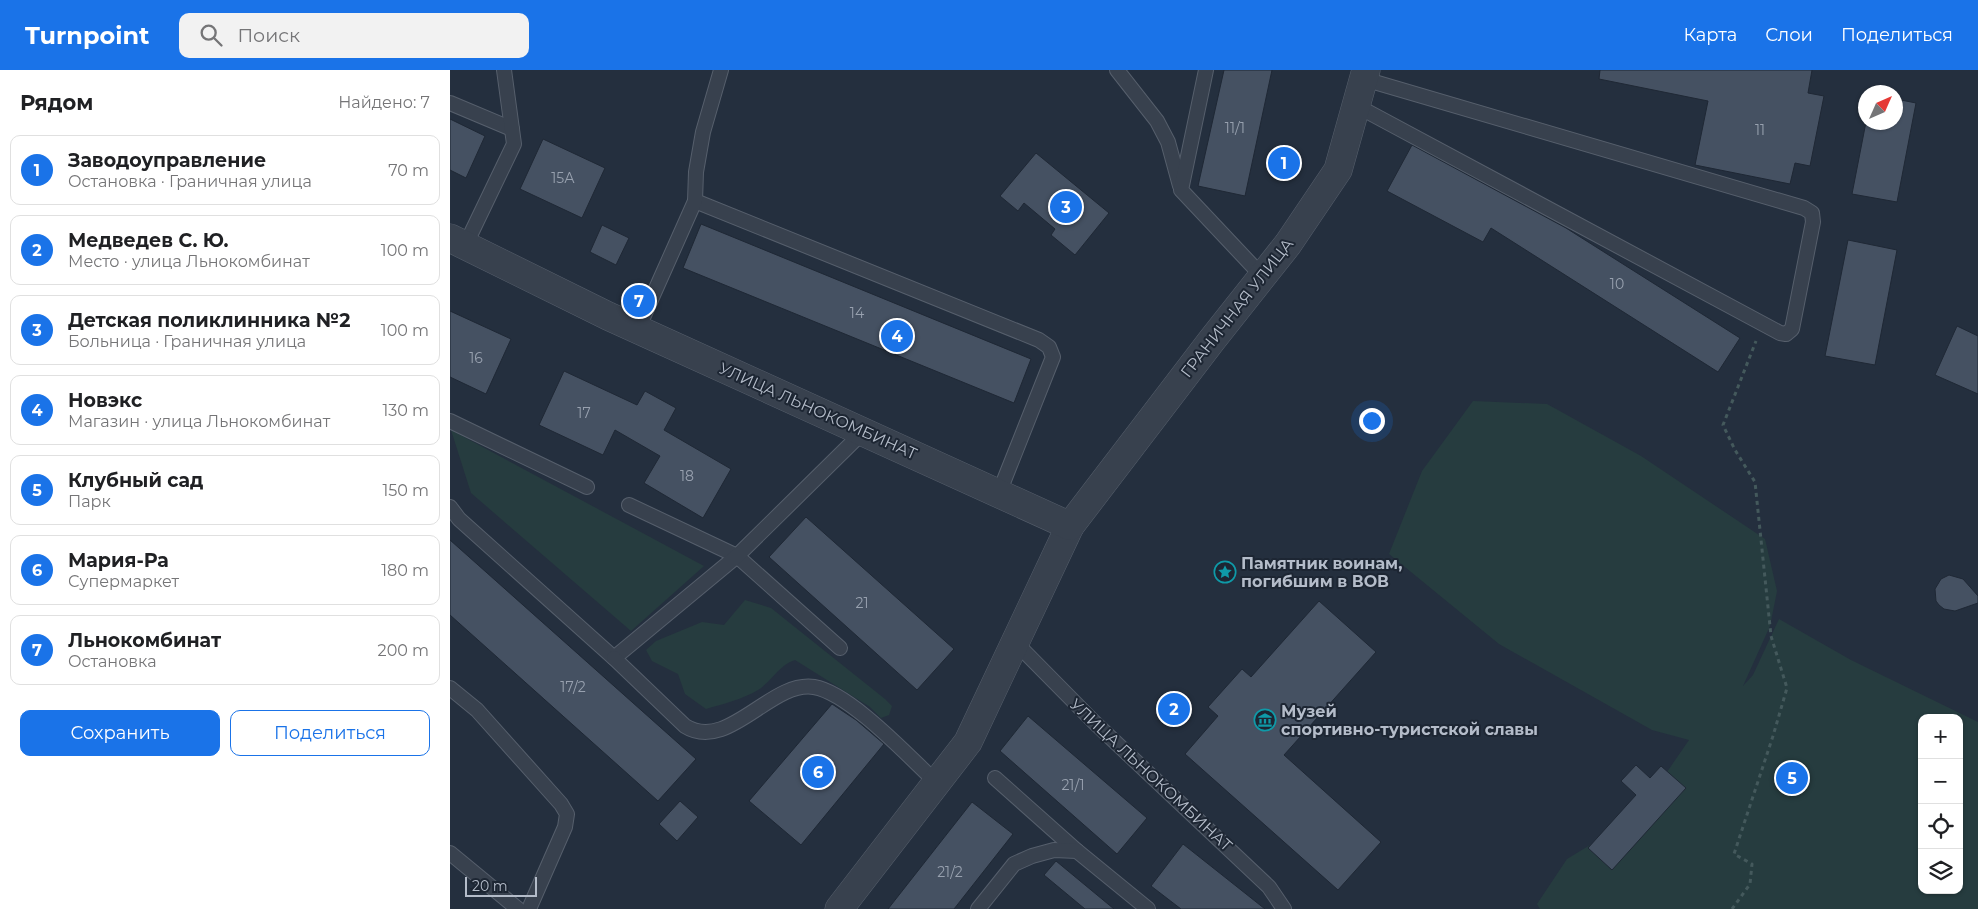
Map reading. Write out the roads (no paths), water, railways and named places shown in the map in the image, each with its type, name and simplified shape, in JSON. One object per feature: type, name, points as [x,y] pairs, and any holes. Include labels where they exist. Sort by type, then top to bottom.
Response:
[{"type":"street","name":"ГРАНИЧНАЯ УЛИЦА","points":[[1070,526],[1187,371],[1288,244],[1338,170],[1365,74]]},
{"type":"street","name":"УЛИЦА ЛЬНОКОМБИНАТ","points":[[458,242],[638,329],[1070,526]]},
{"type":"street","points":[[839,909],[968,742],[1070,526]]},
{"type":"lane","points":[[458,242],[514,144],[504,70]]},
{"type":"lane","points":[[638,329],[695,201],[696,172],[703,132],[720,70]]},
{"type":"lane","points":[[1117,70],[1157,121],[1168,142],[1181,190],[1262,276]]},
{"type":"lane","points":[[1181,190],[1206,70]]},
{"type":"lane","points":[[1357,106],[1762,324],[1786,334],[1792,329],[1814,222],[1812,213],[1804,208],[1365,74]]},
{"type":"lane","points":[[450,103],[512,129]]},
{"type":"lane","points":[[695,201],[1030,336],[1049,347],[1053,357],[998,493]]},
{"type":"lane","points":[[450,421],[587,487]]},
{"type":"lane","points":[[614,658],[737,556],[863,432]]},
{"type":"lane","points":[[629,505],[737,556],[840,648]]},
{"type":"lane","points":[[450,507],[459,519],[614,658],[685,726],[703,732],[729,726],[796,687],[814,687],[833,693],[856,708],[937,783]]},
{"type":"lane","name":"УЛИЦА ЛЬНОКОМБИНАТ","points":[[1016,643],[1094,722],[1270,887],[1284,909]]},
{"type":"lane","points":[[450,688],[477,710],[561,804],[567,814],[566,827],[529,909]]},
{"type":"lane","points":[[995,778],[1077,851],[1148,909]]},
{"type":"lane","points":[[978,909],[1014,864],[1032,856],[1054,850],[1077,851]]},
{"type":"lane","points":[[450,853],[518,909]]},
{"type":"place","name":"Заводоуправление","points":[[1284,163]]},
{"type":"place","name":"Детская поликлинника №2","points":[[1066,207]]},
{"type":"place","name":"Льнокомбинат","points":[[639,301]]},
{"type":"place","name":"Новэкс","points":[[897,336]]},
{"type":"place","name":"Памятник воинам, погибшим в ВОВ","points":[[1225,572]]},
{"type":"place","name":"Медведев С. Ю.","points":[[1174,709]]},
{"type":"place","name":"Музей спортивно-туристской славы","points":[[1265,720]]},
{"type":"place","name":"Мария-Ра","points":[[818,772]]},
{"type":"place","name":"Клубный сад","points":[[1792,778]]}]
